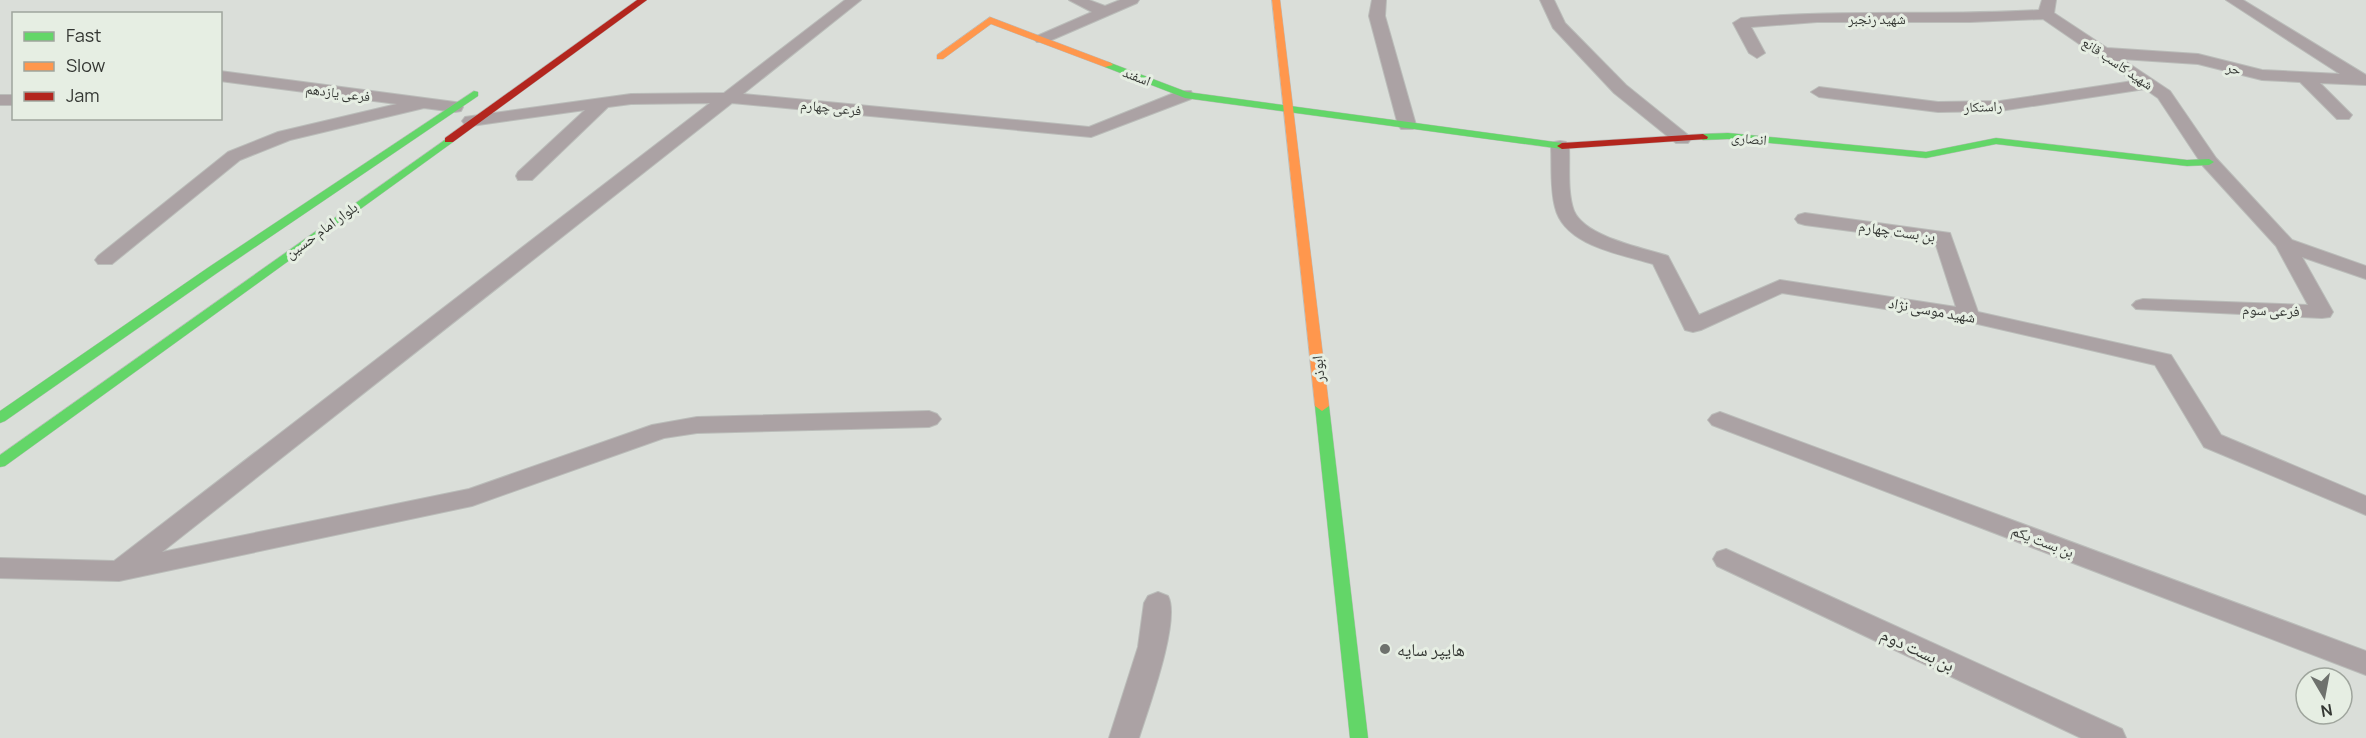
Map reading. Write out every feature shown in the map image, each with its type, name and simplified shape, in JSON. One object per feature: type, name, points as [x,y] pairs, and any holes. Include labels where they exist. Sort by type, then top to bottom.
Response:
[{"type":"street","name":"بلوار امام حسین","points":[[0,462],[471,121],[643,0]]},
{"type":"street","points":[[119,572],[854,0]]},
{"type":"street","points":[[1076,0],[1105,12]]},
{"type":"street","points":[[1042,39],[1132,0]]},
{"type":"street","name":"ابوذر","points":[[1276,0],[1359,738]]},
{"type":"street","points":[[1378,0],[1377,16],[1407,125]]},
{"type":"street","points":[[1547,0],[1558,25],[1581,49],[1620,89],[1682,140]]},
{"type":"street","points":[[2233,0],[2362,79]]},
{"type":"street","name":"شهید رنجبر","points":[[1757,53],[1741,23],[1788,19],[2007,18],[2047,7]]},
{"type":"street","name":"شهید کاسب قانع","points":[[2047,7],[2103,53],[2164,95],[2209,162],[2285,244]]},
{"type":"street","name":"اسفند","points":[[940,57],[990,20],[1185,95],[1289,109]]},
{"type":"street","name":"حر","points":[[2103,53],[2198,58],[2262,75],[2362,79]]},
{"type":"street","name":"فرعی یازدهم","points":[[222,76],[455,107]]},
{"type":"street","points":[[2304,76],[2343,115]]},
{"type":"street","name":"راستکار","points":[[1819,92],[1938,107],[1990,106],[2147,84]]},
{"type":"street","name":"بلوار امام حسین","points":[[0,418],[213,270],[484,87]]},
{"type":"street","name":"فرعی چهارم","points":[[471,121],[631,99],[729,98],[1091,132],[1185,95]]},
{"type":"street","points":[[525,176],[604,102]]},
{"type":"street","points":[[105,260],[234,156],[284,136],[424,103]]},
{"type":"street","name":"انصاری","points":[[1289,109],[1560,146],[1728,136],[1926,155],[1996,141],[2187,163],[2209,162]]},
{"type":"street","name":"شهید موسی نژاد","points":[[1560,146],[1565,211],[1575,225],[1600,240],[1662,260],[1693,325],[1780,286],[1969,316],[2163,360],[2212,441],[2366,506]]},
{"type":"street","name":"بن بست چهارم","points":[[1805,219],[1943,237],[1969,316]]},
{"type":"street","points":[[2285,244],[2366,273]]},
{"type":"street","name":"فرعی سوم","points":[[2143,305],[2322,312],[2285,244]]},
{"type":"street","points":[[0,568],[119,572],[472,497],[660,431],[697,425],[929,419]]},
{"type":"street","name":"بن بست یکم","points":[[1720,420],[2366,663]]},
{"type":"street","name":"بن بست دوم","points":[[1726,559],[2111,738]]},
{"type":"street","points":[[1124,738],[1152,647],[1158,603]]},
{"type":"traffic: fast","points":[[1108,65],[1185,95],[1562,146]]},
{"type":"traffic: fast","points":[[0,418],[213,270],[474,94]]},
{"type":"traffic: fast","points":[[1703,137],[1728,136],[1926,155],[1996,141],[2187,163],[2209,162]]},
{"type":"traffic: fast","points":[[0,462],[449,140]]},
{"type":"traffic: fast","points":[[1322,406],[1359,738]]},
{"type":"traffic: slow","points":[[1276,0],[1322,406]]},
{"type":"traffic: slow","points":[[940,57],[990,20],[1108,65]]},
{"type":"traffic: jam","points":[[449,140],[643,0]]},
{"type":"traffic: jam","points":[[1562,146],[1703,137]]},
{"type":"place","name":"هایپر‌ سایه","points":[[1385,649]]}]
